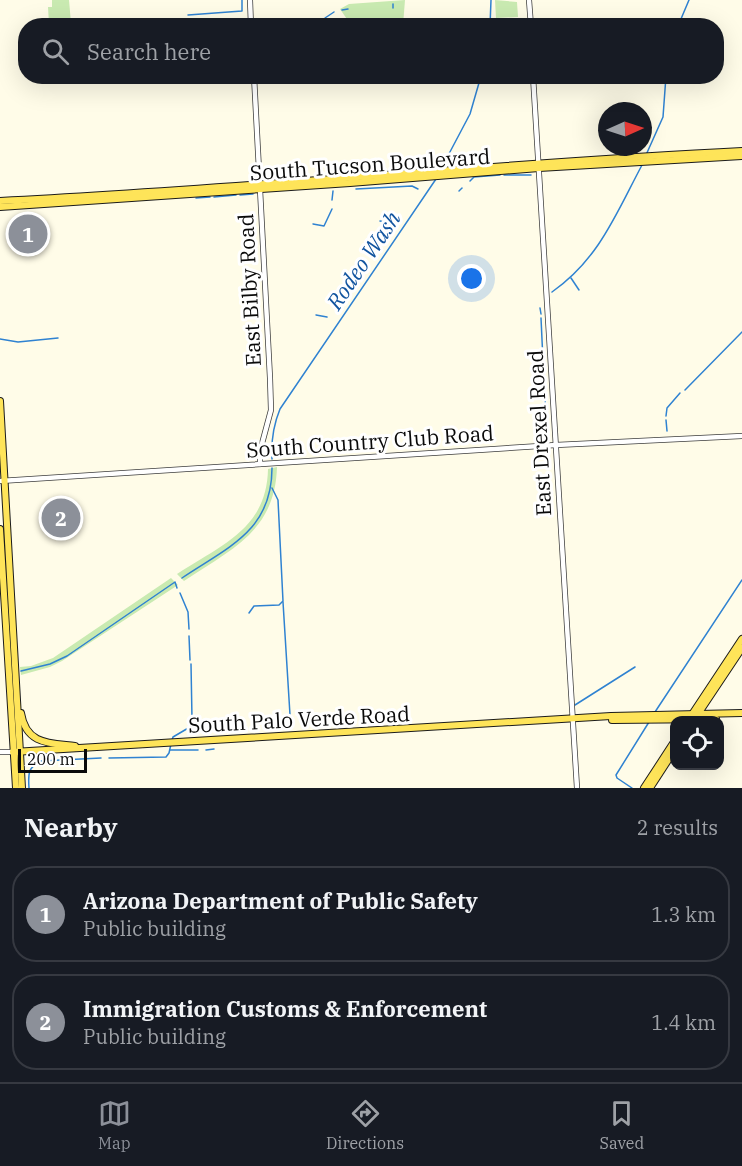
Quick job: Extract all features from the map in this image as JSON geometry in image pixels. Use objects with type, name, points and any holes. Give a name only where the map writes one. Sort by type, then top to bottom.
[{"type":"main road","name":"South Tucson Boulevard","points":[[0,207],[742,151]]},
{"type":"main road","name":"South Tucson Boulevard","points":[[645,158],[742,156]]},
{"type":"main road","name":"South Tucson Boulevard","points":[[0,201],[260,187]]},
{"type":"main road","points":[[0,401],[8,615],[16,752],[22,788]]},
{"type":"main road","points":[[0,529],[8,615],[23,723],[35,738],[48,744],[100,748]]},
{"type":"main road","points":[[695,716],[708,700],[741,643]]},
{"type":"main road","points":[[694,716],[741,643]]},
{"type":"main road","points":[[16,682],[16,788]]},
{"type":"main road","points":[[708,700],[706,710],[717,714]]},
{"type":"main road","name":"South Palo Verde Road","points":[[705,716],[742,715]]},
{"type":"main road","name":"South Palo Verde Road","points":[[724,716],[742,715]]},
{"type":"main road","name":"South Palo Verde Road","points":[[16,752],[610,716],[670,717]]},
{"type":"main road","name":"South Palo Verde Road","points":[[599,718],[670,720]]},
{"type":"main road","points":[[644,788],[670,749]]},
{"type":"main road","points":[[650,788],[670,758]]},
{"type":"street","points":[[250,0],[251,18]]},
{"type":"street","points":[[529,0],[530,18]]},
{"type":"street","name":"East Bilby Road","points":[[254,84],[271,410],[260,452],[260,464]]},
{"type":"street","name":"East Drexel Road","points":[[534,84],[577,788]]},
{"type":"street","name":"South Country Club Road","points":[[2,480],[556,445],[742,436]]},
{"type":"street","name":"South Palo Verde Road","points":[[0,752],[16,752]]},
{"type":"green space","points":[[52,0],[69,0],[71,18],[49,18],[48,7],[52,7]]},
{"type":"green space","points":[[405,0],[404,18],[346,18],[340,9],[349,4]]},
{"type":"green space","points":[[495,0],[517,2],[518,17],[496,18]]},
{"type":"green space","points":[[277,467],[268,508],[259,523],[234,548],[184,581],[177,574],[225,544],[250,521],[260,507],[266,490],[268,469]]},
{"type":"green space","points":[[171,578],[178,585],[62,661],[50,667],[21,675],[20,667],[31,666],[53,658]]},
{"type":"waterway","points":[[188,15],[242,11],[242,0]]},
{"type":"waterway","name":"Rodeo Wash","points":[[490,18],[491,0]]},
{"type":"waterway","points":[[681,18],[689,0]]},
{"type":"waterway","points":[[342,10],[348,9]]},
{"type":"waterway","points":[[325,18],[334,12]]},
{"type":"waterway","name":"Rodeo Wash","points":[[442,167],[470,114],[479,84]]},
{"type":"waterway","points":[[652,142],[663,117],[665,84]]},
{"type":"waterway","points":[[552,292],[568,279],[594,250],[642,165]]},
{"type":"waterway","points":[[470,181],[474,177],[500,175]]},
{"type":"waterway","points":[[504,175],[531,175]]},
{"type":"waterway","name":"Rodeo Wash","points":[[272,459],[273,434],[280,409],[436,179]]},
{"type":"waterway","points":[[356,189],[412,186],[418,189]]},
{"type":"waterway","points":[[459,191],[462,188]]},
{"type":"waterway","points":[[332,200],[333,191]]},
{"type":"waterway","points":[[240,195],[253,194]]},
{"type":"waterway","points":[[214,197],[236,195]]},
{"type":"waterway","points":[[196,198],[210,197]]},
{"type":"waterway","points":[[313,224],[324,226],[332,209]]},
{"type":"waterway","points":[[380,221],[392,223]]},
{"type":"waterway","points":[[571,278],[579,290]]},
{"type":"waterway","points":[[540,308],[541,314]]},
{"type":"waterway","points":[[316,315],[327,317]]},
{"type":"waterway","points":[[541,318],[543,361]]},
{"type":"waterway","points":[[685,390],[742,332]]},
{"type":"waterway","points":[[0,339],[18,342],[58,338]]},
{"type":"waterway","points":[[543,436],[546,424],[544,369]]},
{"type":"waterway","points":[[666,416],[667,408],[680,393]]},
{"type":"waterway","points":[[666,420],[667,431]]},
{"type":"waterway","name":"Rodeo Wash","points":[[182,578],[231,546],[256,522],[270,490],[272,468]]},
{"type":"waterway","points":[[249,613],[254,606],[279,605],[283,601],[278,500],[272,488]]},
{"type":"waterway","points":[[655,712],[742,580]]},
{"type":"waterway","points":[[21,671],[50,664],[67,656],[175,582],[177,588]]},
{"type":"waterway","name":"Rodeo Wash","points":[[180,593],[188,612],[189,629]]},
{"type":"waterway","points":[[283,602],[290,715]]},
{"type":"waterway","name":"Rodeo Wash","points":[[189,636],[190,660]]},
{"type":"waterway","name":"Rodeo Wash","points":[[172,740],[173,737],[190,727],[192,719],[191,664]]},
{"type":"waterway","points":[[575,705],[635,667]]},
{"type":"waterway","points":[[632,788],[616,775],[649,722]]},
{"type":"waterway","name":"Rodeo Wash","points":[[109,758],[166,757],[171,744]]},
{"type":"waterway","points":[[206,750],[214,749]]},
{"type":"waterway","points":[[170,750],[198,750]]},
{"type":"waterway","name":"Rodeo Wash","points":[[29,788],[30,772],[41,761],[101,758]]},
{"type":"place","name":"Arizona Department of Public Safety","points":[[28,234]]},
{"type":"place","name":"Immigration Customs & Enforcement","points":[[61,518]]}]
